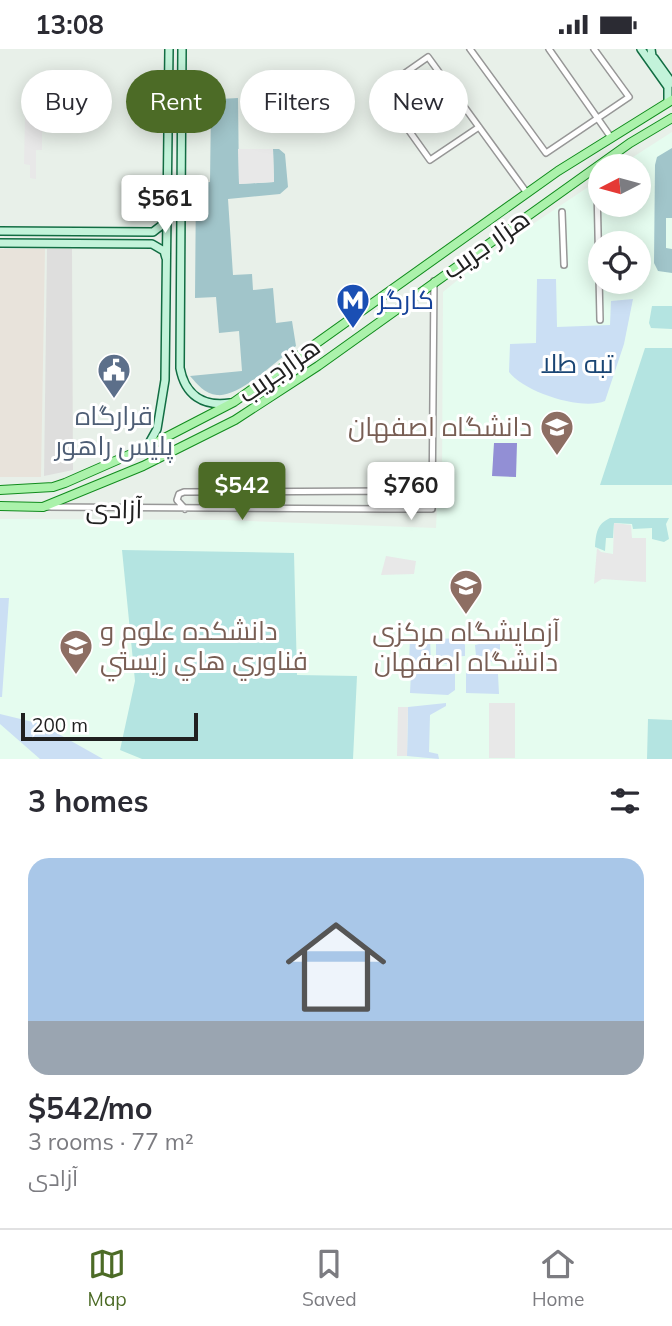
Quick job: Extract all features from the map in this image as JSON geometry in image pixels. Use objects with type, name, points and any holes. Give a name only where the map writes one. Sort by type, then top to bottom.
[{"type":"main road","points":[[169,49],[169,70]]},
{"type":"main road","points":[[182,49],[182,70]]},
{"type":"main road","points":[[641,49],[650,53],[672,83]]},
{"type":"main road","points":[[650,53],[668,87],[670,101]]},
{"type":"main road","name":"هزارجریب","points":[[0,490],[54,487],[147,447],[234,402],[570,163],[670,101]]},
{"type":"main road","name":"هزار جریب","points":[[0,506],[43,507],[143,466],[235,420],[318,366],[630,143],[672,118]]},
{"type":"main road","points":[[147,447],[157,429],[162,407],[167,308],[169,133]]},
{"type":"main road","points":[[182,133],[180,368],[186,389],[203,402],[217,405],[234,402]]},
{"type":"main road","points":[[169,149],[172,143],[177,145],[181,199]]},
{"type":"main road","points":[[570,163],[580,178]]},
{"type":"main road","points":[[0,231],[146,232],[159,229],[168,209]]},
{"type":"main road","points":[[146,232],[152,237],[148,244]]},
{"type":"main road","points":[[0,243],[148,244],[160,247],[168,262]]},
{"type":"main road","points":[[167,308],[180,309]]},
{"type":"street","points":[[470,49],[546,153],[629,97],[594,49]]},
{"type":"street","points":[[550,49],[610,136]]},
{"type":"street","points":[[409,70],[428,57],[437,70]]},
{"type":"street","points":[[468,112],[527,193]]},
{"type":"street","points":[[411,133],[430,160],[479,127]]},
{"type":"street","points":[[562,212],[564,265]]},
{"type":"street","points":[[598,217],[600,320]]},
{"type":"street","name":"آزادی","points":[[43,507],[432,509],[434,281]]},
{"type":"street","name":"آزادی","points":[[185,509],[177,500],[179,494],[184,492],[391,491],[395,501],[389,509]]},
{"type":"shaded area","points":[[238,98],[239,184],[274,182],[273,149],[279,149],[285,154],[288,187],[280,194],[228,199],[233,275],[252,274],[253,290],[273,288],[276,323],[292,321],[296,346],[247,384],[226,394],[217,395],[205,391],[190,376],[242,371],[239,331],[219,333],[216,297],[195,298],[196,183],[210,182],[211,133],[226,133],[226,99]]},
{"type":"shaded area","name":"دانشگاه اصفهان","points":[[672,132],[672,759],[0,759],[0,519],[224,520],[436,528],[438,486],[442,486],[443,292],[497,248],[588,187],[588,217],[651,217],[651,154],[638,154]]},
{"type":"shaded area","points":[[25,133],[42,133],[42,150],[36,150],[36,179],[30,178],[30,165],[24,164]]},
{"type":"shaded area","points":[[672,148],[672,218],[666,218],[666,248],[672,249],[672,273],[658,271],[654,263],[655,165],[657,157]]},
{"type":"shaded area","points":[[238,149],[273,149],[274,182],[239,184]]},
{"type":"shaded area","points":[[0,249],[45,249],[41,477],[0,477]]},
{"type":"shaded area","points":[[47,249],[72,249],[73,470],[44,476]]},
{"type":"shaded area","points":[[652,306],[672,306],[672,329],[651,328],[649,323]]},
{"type":"shaded area","points":[[645,348],[672,348],[672,485],[600,485]]},
{"type":"shaded area","points":[[494,443],[517,443],[516,477],[492,476]]},
{"type":"shaded area","points":[[610,518],[669,518],[666,524],[669,539],[664,542],[652,539],[652,528],[633,529],[632,524],[614,523],[613,538],[606,538],[605,551],[595,547],[596,537],[600,526]]},
{"type":"shaded area","points":[[614,523],[631,525],[632,538],[646,538],[646,582],[602,579],[594,584],[597,548],[601,552],[613,554]]},
{"type":"shaded area","points":[[122,550],[294,553],[297,675],[357,676],[353,759],[142,759],[120,750],[135,681]]},
{"type":"shaded area","points":[[386,556],[416,561],[414,574],[381,575]]},
{"type":"shaded area","points":[[489,703],[515,703],[515,758],[489,758]]},
{"type":"shaded area","points":[[398,707],[408,707],[407,756],[397,756]]},
{"type":"shaded area","points":[[648,719],[672,720],[672,759],[647,759]]},
{"type":"green space","name":"تبه طلا","points":[[537,279],[556,279],[557,327],[610,325],[611,301],[633,299],[624,344],[605,401],[582,403],[554,398],[527,386],[509,372],[510,344],[536,343]]},
{"type":"green space","points":[[0,598],[9,598],[2,697],[0,697]]},
{"type":"green space","points":[[480,637],[500,639],[500,662],[483,661],[483,656],[476,656],[475,645],[479,644]]},
{"type":"green space","points":[[410,638],[430,638],[431,664],[409,663]]},
{"type":"green space","points":[[461,638],[465,645],[465,656],[448,657],[448,664],[436,663],[436,639]]},
{"type":"green space","points":[[411,672],[455,672],[455,690],[448,695],[410,693]]},
{"type":"green space","points":[[466,673],[498,674],[499,694],[466,693]]},
{"type":"green space","points":[[446,703],[446,706],[430,715],[429,752],[438,754],[439,759],[407,756],[408,707]]},
{"type":"green space","points":[[0,714],[41,724],[103,759],[40,759],[0,724]]},
{"type":"place","name":"کارگر","points":[[353,330]]},
{"type":"place","name":"قرارگاه پلیس راهور","points":[[114,400]]},
{"type":"place","name":"دانشگاه اصفهان","points":[[557,457]]},
{"type":"place","name":"آزمایشگاه مرکزی دانشگاه اصفهان","points":[[466,616]]},
{"type":"place","name":"دانشکده علوم و فناوري هاي زيستي","points":[[76,676]]}]
